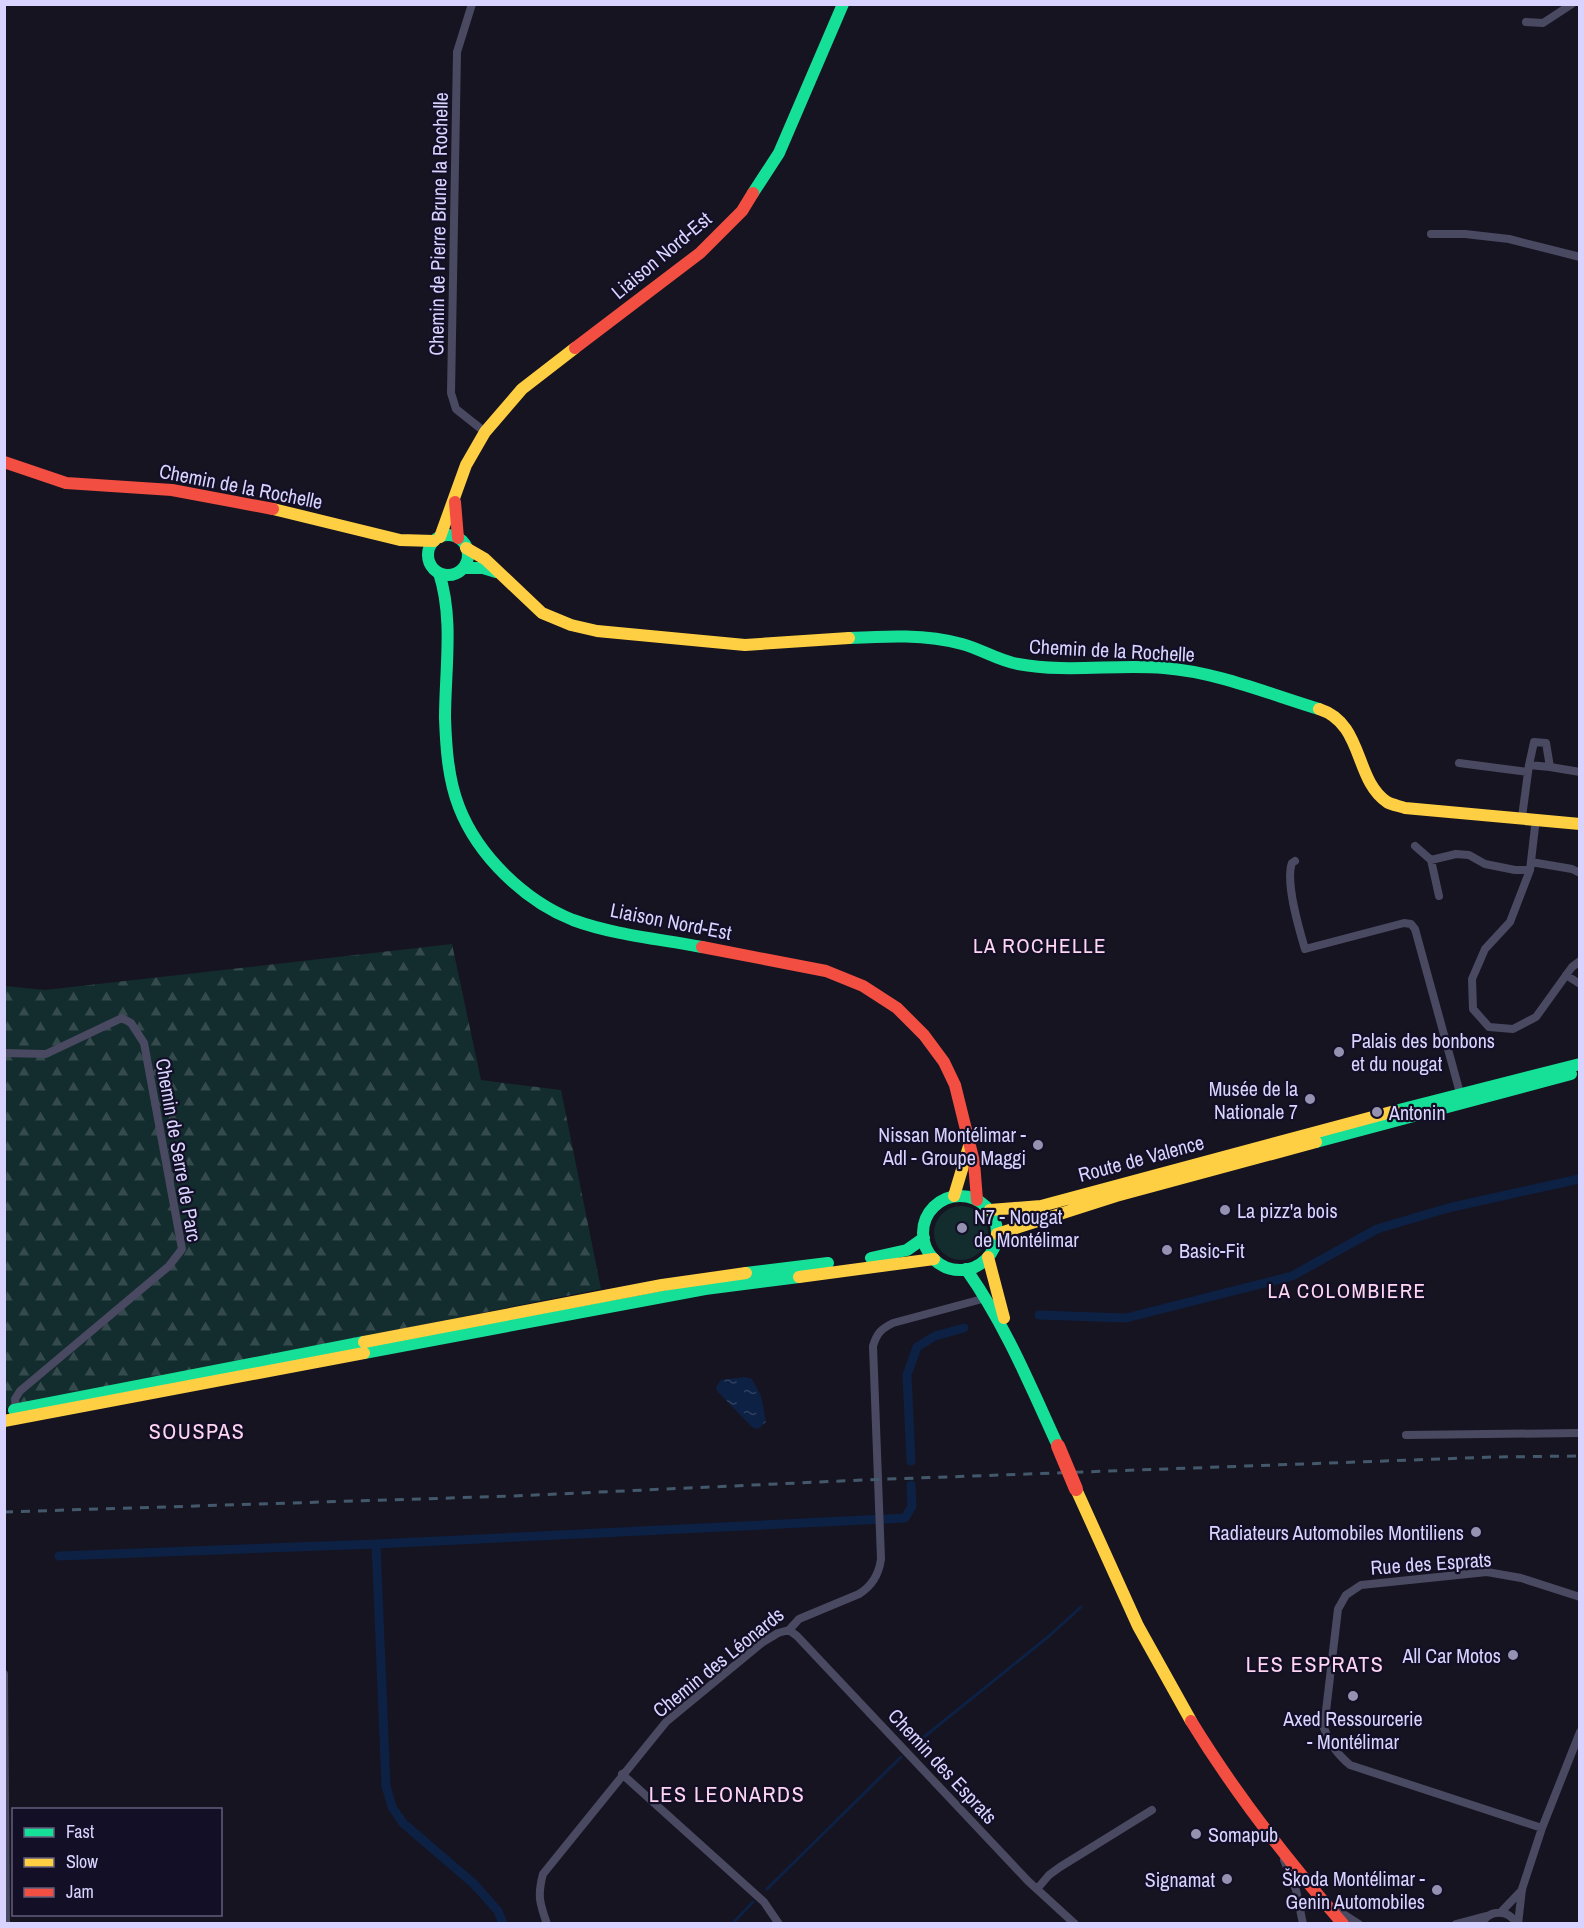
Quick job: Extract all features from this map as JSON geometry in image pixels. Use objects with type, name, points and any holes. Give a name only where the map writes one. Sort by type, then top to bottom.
[{"type":"main road","name":"Liaison Nord-Est","points":[[437,539],[466,465],[485,432],[522,389],[700,253],[742,211],[780,153],[843,4]]},
{"type":"main road","name":"Chemin de la Rochelle","points":[[4,462],[66,483],[172,490],[278,510],[400,540],[437,539]]},
{"type":"main road","name":"Liaison Nord-Est","points":[[455,498],[462,543]]},
{"type":"main road","points":[[460,570],[467,559],[462,543],[449,535],[437,539],[429,549],[429,558],[432,567],[439,573],[448,575],[460,570],[483,568],[500,574]]},
{"type":"main road","name":"Chemin de la Rochelle","points":[[400,540],[429,558]]},
{"type":"main road","name":"Chemin de la Rochelle","points":[[462,543],[485,559],[542,613],[572,625],[597,631],[745,645],[880,636],[938,639],[963,644],[1016,664],[1163,668],[1196,672],[1327,712],[1342,724],[1354,742],[1371,784],[1387,802],[1405,808],[1536,818],[1580,824]]},
{"type":"main road","name":"Liaison Nord-Est","points":[[447,613],[451,591],[460,570]]},
{"type":"main road","name":"Liaison Nord-Est","points":[[439,573],[445,591],[447,613],[446,710],[451,779],[468,824],[491,860],[524,891],[567,917],[602,928],[826,971],[863,986],[897,1008],[924,1035],[944,1062],[955,1085],[974,1162],[977,1200]]},
{"type":"main road","name":"Route de Valence","points":[[990,1210],[1041,1206],[1461,1093],[1580,1064]]},
{"type":"main road","name":"Route de Valence","points":[[997,1234],[1116,1196],[1580,1072]]},
{"type":"main road","points":[[954,1196],[970,1142]]},
{"type":"main road","points":[[966,1196],[977,1200],[990,1210],[996,1221],[997,1234],[993,1250],[988,1257],[974,1267],[966,1269],[948,1267],[934,1259],[927,1248],[924,1228],[931,1211],[945,1199],[966,1196]]},
{"type":"main road","points":[[10,1415],[662,1285],[899,1252],[907,1250],[924,1238]]},
{"type":"main road","points":[[988,1257],[996,1292],[1017,1357]]},
{"type":"main road","points":[[10,1415],[705,1288],[934,1259]]},
{"type":"main road","points":[[966,1269],[986,1298],[1017,1357],[1124,1596],[1180,1704],[1245,1805],[1342,1923]]},
{"type":"street","name":"Chemin de Pierre Brune la Rochelle","points":[[472,4],[457,52],[451,393],[456,409],[485,432]]},
{"type":"street","points":[[1526,22],[1543,23],[1572,4]]},
{"type":"street","points":[[1431,234],[1465,234],[1509,239],[1580,257]]},
{"type":"street","points":[[1522,817],[1534,742],[1546,743],[1550,767]]},
{"type":"street","points":[[1459,763],[1528,769],[1550,767],[1580,772]]},
{"type":"street","points":[[1536,818],[1531,866],[1510,922],[1485,950],[1472,979],[1473,1009],[1489,1027],[1513,1029],[1536,1017],[1566,975],[1580,961]]},
{"type":"street","points":[[1415,846],[1431,860],[1439,896]]},
{"type":"street","points":[[1431,860],[1456,854],[1469,855],[1485,864],[1515,870],[1531,866],[1572,869],[1580,873]]},
{"type":"street","points":[[1295,861],[1289,870],[1294,905],[1305,949],[1404,923],[1411,924],[1415,929],[1461,1093]]},
{"type":"street","points":[[1566,975],[1580,984]]},
{"type":"street","name":"Chemin de Serre de Parc","points":[[4,1053],[46,1054],[122,1018],[131,1023],[144,1043],[182,1249],[169,1266],[20,1391],[10,1415]]},
{"type":"street","name":"Chemin des Léonards","points":[[547,1923],[539,1902],[538,1889],[543,1875],[666,1722],[763,1642],[778,1633],[789,1630],[799,1619],[867,1589],[879,1570],[873,1346],[876,1335],[881,1329],[893,1323],[986,1298]]},
{"type":"street","points":[[1406,1435],[1580,1433]]},
{"type":"street","name":"Rue des Esprats","points":[[1542,1828],[1350,1765],[1337,1755],[1324,1728],[1338,1609],[1346,1595],[1361,1585],[1473,1572],[1498,1573],[1521,1578],[1580,1598]]},
{"type":"street","name":"Chemin des Esprats","points":[[789,1630],[1037,1889],[1075,1923]]},
{"type":"street","points":[[4,1674],[6,1923]]},
{"type":"street","points":[[1517,1923],[1522,1889],[1542,1828],[1580,1732]]},
{"type":"street","points":[[622,1774],[764,1902],[779,1923]]},
{"type":"street","points":[[1037,1889],[1049,1875],[1152,1810]]},
{"type":"street","points":[[1281,1851],[1296,1890],[1303,1923]]},
{"type":"street","points":[[1456,1923],[1484,1920],[1501,1912],[1522,1889]]},
{"type":"street","points":[[1321,1899],[1359,1923]]},
{"type":"street","points":[[1501,1912],[1511,1916],[1517,1923]]},
{"type":"green space","points":[[452,944],[481,1080],[561,1090],[601,1289],[5,1408],[5,986],[45,990]]},
{"type":"green space","points":[[956,1206],[966,1206],[976,1210],[984,1218],[988,1233],[984,1248],[976,1256],[966,1260],[956,1260],[946,1256],[938,1248],[934,1238],[934,1228],[938,1218],[946,1210]]},
{"type":"water","points":[[745,1377],[752,1379],[761,1396],[766,1422],[758,1429],[752,1427],[718,1392],[716,1387],[721,1380]]},
{"type":"waterway","points":[[1039,1315],[1126,1318],[1292,1276],[1377,1229],[1448,1208],[1579,1179]]},
{"type":"waterway","points":[[911,1461],[907,1375],[917,1347],[935,1336],[964,1328]]},
{"type":"waterway","points":[[59,1556],[376,1544],[905,1518],[912,1506],[911,1485]]},
{"type":"waterway","points":[[376,1544],[386,1786],[392,1807],[403,1823],[474,1884],[498,1911],[503,1924]]},
{"type":"waterway","points":[[914,1745],[1048,1637],[1081,1607]]},
{"type":"waterway","points":[[767,1889],[901,1757]]},
{"type":"waterway","points":[[732,1924],[753,1902]]},
{"type":"railway","points":[[4,1512],[514,1496],[863,1480],[1494,1457],[1580,1456]]},
{"type":"traffic: fast","points":[[753,193],[779,153],[843,4]]},
{"type":"traffic: fast","points":[[448,535],[462,541],[468,555],[462,569],[448,575],[434,569],[428,555],[434,541],[448,535]]},
{"type":"traffic: fast","points":[[463,568],[483,568],[496,572]]},
{"type":"traffic: fast","points":[[439,573],[444,590],[448,645],[445,718],[448,763],[459,807],[478,843],[505,875],[555,912],[605,929],[702,947]]},
{"type":"traffic: fast","points":[[849,638],[892,636],[948,641],[969,646],[997,658],[1036,667],[1146,667],[1184,670],[1243,684],[1319,709]]},
{"type":"traffic: fast","points":[[1395,1111],[1580,1064]]},
{"type":"traffic: fast","points":[[1316,1142],[1571,1074]]},
{"type":"traffic: fast","points":[[960,1196],[974,1199],[986,1207],[994,1219],[997,1233],[994,1247],[986,1259],[974,1267],[960,1270],[946,1267],[934,1259],[926,1247],[923,1233],[926,1219],[934,1207],[946,1199],[960,1196]]},
{"type":"traffic: fast","points":[[871,1258],[907,1250],[924,1238]]},
{"type":"traffic: fast","points":[[746,1273],[828,1263]]},
{"type":"traffic: fast","points":[[966,1269],[1005,1333],[1058,1446]]},
{"type":"traffic: fast","points":[[364,1353],[705,1289],[799,1277]]},
{"type":"traffic: fast","points":[[14,1410],[364,1342]]},
{"type":"traffic: slow","points":[[440,537],[466,465],[485,432],[522,389],[575,348]]},
{"type":"traffic: slow","points":[[273,509],[400,540],[434,541]]},
{"type":"traffic: slow","points":[[466,548],[485,559],[542,613],[571,625],[597,631],[745,645],[849,638]]},
{"type":"traffic: slow","points":[[1319,709],[1333,716],[1344,726],[1376,792],[1389,803],[1405,808],[1580,824]]},
{"type":"traffic: slow","points":[[990,1210],[1041,1206],[1395,1111]]},
{"type":"traffic: slow","points":[[997,1234],[1116,1196],[1316,1142]]},
{"type":"traffic: slow","points":[[954,1196],[969,1146]]},
{"type":"traffic: slow","points":[[988,1257],[1004,1318]]},
{"type":"traffic: slow","points":[[799,1277],[934,1259]]},
{"type":"traffic: slow","points":[[364,1342],[662,1285],[746,1273]]},
{"type":"traffic: slow","points":[[4,1421],[364,1353]]},
{"type":"traffic: slow","points":[[1076,1489],[1138,1626],[1191,1721]]},
{"type":"traffic: jam","points":[[575,348],[700,253],[742,211],[753,193]]},
{"type":"traffic: jam","points":[[4,462],[66,483],[172,490],[273,509]]},
{"type":"traffic: jam","points":[[455,502],[458,538]]},
{"type":"traffic: jam","points":[[702,947],[826,971],[863,986],[897,1008],[924,1035],[944,1062],[955,1085],[974,1162],[977,1200]]},
{"type":"traffic: jam","points":[[1058,1446],[1076,1489]]},
{"type":"traffic: jam","points":[[1191,1721],[1225,1774],[1262,1825],[1343,1924]]},
{"type":"place","name":"Palais des bonbons et du nougat","points":[[1339,1052]]},
{"type":"place","name":"Musée de la Nationale 7","points":[[1310,1099]]},
{"type":"place","name":"Antonin","points":[[1377,1112]]},
{"type":"place","name":"Nissan Montélimar - Adl - Groupe Maggi","points":[[1038,1145]]},
{"type":"place","name":"La pizz'a bois","points":[[1225,1210]]},
{"type":"place","name":"N7 - Nougat de Montélimar","points":[[962,1228]]},
{"type":"place","name":"Basic-Fit","points":[[1167,1250]]},
{"type":"place","name":"Radiateurs Automobiles Montiliens","points":[[1476,1532]]},
{"type":"place","name":"All Car Motos","points":[[1513,1655]]},
{"type":"place","name":"Axed Ressourcerie - Montélimar","points":[[1353,1696]]},
{"type":"place","name":"Somapub","points":[[1196,1834]]},
{"type":"place","name":"Signamat","points":[[1227,1879]]},
{"type":"place","name":"Škoda Montélimar - Genin Automobiles","points":[[1437,1890]]},
{"type":"district","name":"LA ROCHELLE","points":[[1040,945]]},
{"type":"district","name":"LA COLOMBIERE","points":[[1347,1290]]},
{"type":"district","name":"SOUSPAS","points":[[197,1431]]},
{"type":"district","name":"LES ESPRATS","points":[[1315,1664]]},
{"type":"district","name":"LES LEONARDS","points":[[727,1794]]}]
